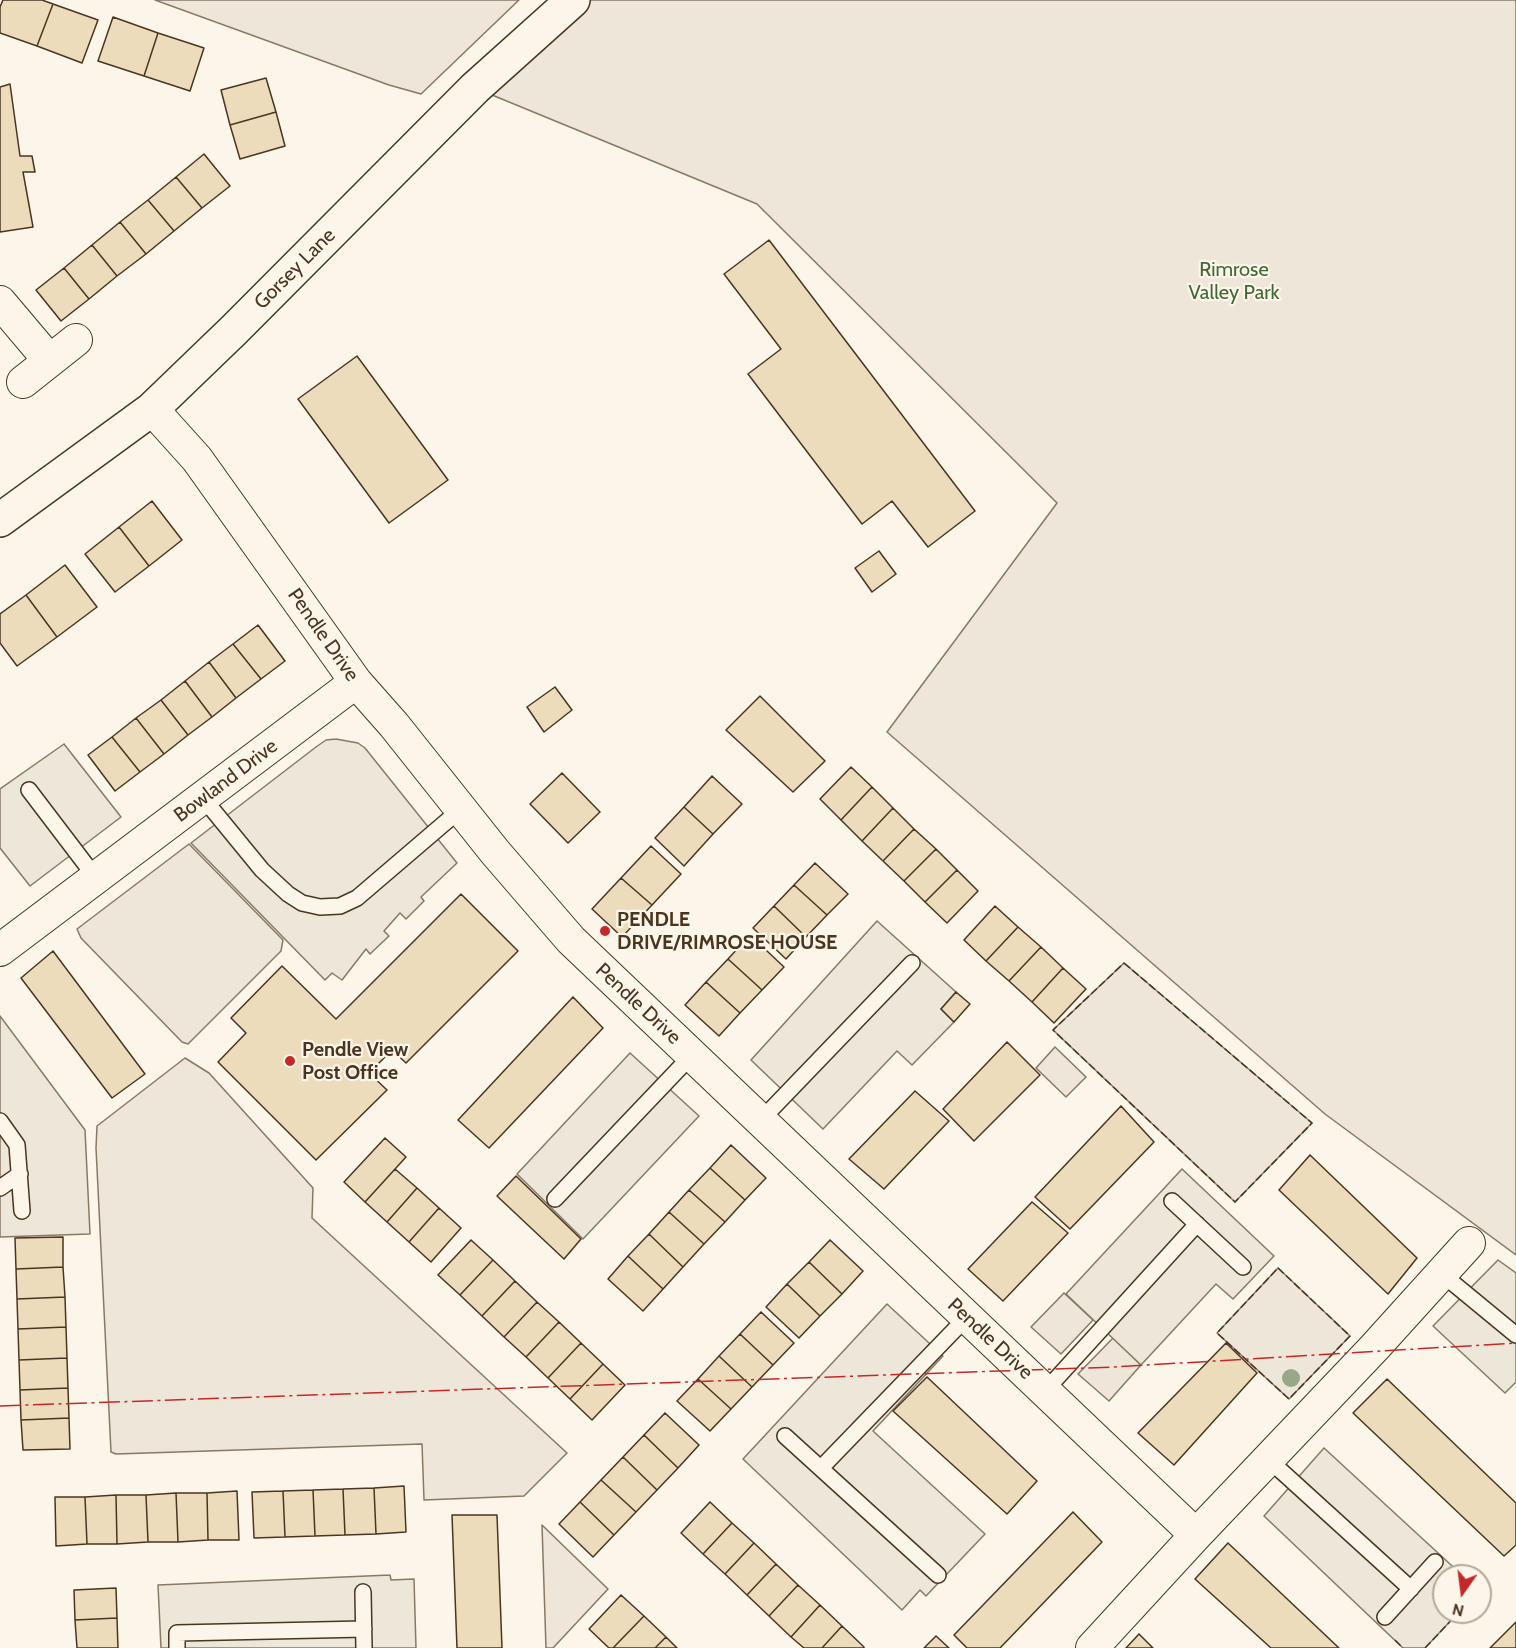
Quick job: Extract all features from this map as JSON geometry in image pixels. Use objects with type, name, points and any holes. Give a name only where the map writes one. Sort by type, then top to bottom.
[{"type":"main road","name":"Gorsey Lane","points":[[0,520],[152,409],[234,330],[474,88],[573,0]]},
{"type":"street","points":[[0,303],[50,360]]},
{"type":"street","points":[[23,382],[76,340]]},
{"type":"street","name":"Pendle Drive","points":[[152,409],[197,459],[356,682],[571,940],[1196,1535]]},
{"type":"street","name":"Bowland Drive","points":[[0,950],[356,682]]},
{"type":"street","points":[[1092,1648],[1268,1458],[1374,1348],[1468,1243]]},
{"type":"lane","points":[[29,790],[96,878]]},
{"type":"lane","points":[[203,798],[262,870],[288,894],[302,903],[320,907],[340,906],[357,898],[461,809]]},
{"type":"lane","points":[[761,1120],[912,963]]},
{"type":"lane","points":[[555,1199],[692,1054]]},
{"type":"lane","points":[[0,1121],[17,1145],[22,1211]]},
{"type":"lane","points":[[0,1188],[20,1174]]},
{"type":"lane","points":[[1172,1201],[1243,1267]]},
{"type":"lane","points":[[1045,1391],[1197,1224]]},
{"type":"lane","points":[[1442,1274],[1516,1335]]},
{"type":"lane","points":[[821,1468],[967,1317]]},
{"type":"lane","points":[[785,1436],[938,1575]]},
{"type":"lane","points":[[1268,1458],[1411,1589]]},
{"type":"lane","points":[[1385,1617],[1436,1562]]},
{"type":"lane","points":[[363,1592],[364,1648]]},
{"type":"lane","points":[[177,1648],[177,1633],[364,1629]]},
{"type":"green space","points":[[155,0],[519,0],[421,94],[389,85]]},
{"type":"green space","name":"Rimrose Valley Park","points":[[573,0],[1516,0],[1516,1255],[1325,1114],[887,732],[1057,503],[757,204],[475,88]]},
{"type":"green space","points":[[189,844],[283,940],[281,951],[188,1044],[182,1042],[81,938],[77,929]]},
{"type":"green space","points":[[1124,963],[1312,1123],[1235,1202],[1053,1030]]},
{"type":"green space","points":[[1055,1047],[1086,1077],[1066,1097],[1036,1068]]},
{"type":"green space","points":[[185,1058],[209,1073],[313,1188],[312,1218],[567,1453],[524,1496],[424,1500],[422,1444],[116,1454],[111,1452],[96,1148],[97,1126]]},
{"type":"green space","points":[[1278,1268],[1350,1336],[1289,1399],[1217,1333]]},
{"type":"green space","points":[[1064,1293],[1093,1320],[1061,1354],[1031,1327]]},
{"type":"green space","points":[[1113,1338],[1141,1365],[1109,1401],[1078,1374]]},
{"type":"green space","points":[[542,1525],[608,1589],[553,1648],[546,1648]]},
{"type":"shaded area","points":[[336,739],[358,743],[365,748],[457,863],[421,897],[424,901],[406,919],[400,913],[384,931],[389,936],[370,954],[366,949],[342,980],[332,973],[325,980],[191,843],[316,747],[326,740]]},
{"type":"shaded area","points":[[64,744],[121,817],[30,886],[0,848],[0,789]]},
{"type":"shaded area","points":[[877,921],[956,992],[941,1009],[954,1022],[912,1065],[897,1051],[823,1129],[751,1060]]},
{"type":"shaded area","points":[[0,1016],[85,1130],[90,1234],[0,1237]]},
{"type":"shaded area","points":[[630,1053],[699,1116],[583,1239],[517,1174]]},
{"type":"shaded area","points":[[1182,1169],[1274,1256],[1233,1299],[1216,1284],[1141,1365],[1066,1294]]},
{"type":"shaded area","points":[[1498,1260],[1516,1273],[1516,1382],[1505,1393],[1433,1326]]},
{"type":"shaded area","points":[[887,1304],[943,1356],[873,1431],[985,1534],[926,1596],[920,1590],[902,1610],[743,1459]]},
{"type":"shaded area","points":[[1324,1448],[1450,1564],[1432,1564],[1432,1624],[1448,1624],[1425,1648],[1403,1648],[1264,1516]]},
{"type":"shaded area","points":[[390,1575],[391,1580],[414,1579],[416,1648],[161,1648],[158,1585]]},
{"type":"building","points":[[3,0],[42,0],[53,4],[37,46],[0,33],[0,7]]},
{"type":"building","points":[[53,4],[98,20],[82,63],[37,46]]},
{"type":"building","points":[[113,17],[158,33],[144,76],[98,61]]},
{"type":"building","points":[[158,33],[204,48],[190,91],[144,76]]},
{"type":"building","points":[[266,78],[276,112],[230,125],[221,90]]},
{"type":"building","points":[[10,84],[20,156],[32,156],[35,172],[23,172],[33,227],[0,232],[0,87]]},
{"type":"building","points":[[276,112],[285,146],[240,159],[230,125]]},
{"type":"building","points":[[204,154],[230,186],[202,208],[176,177]]},
{"type":"building","points":[[176,177],[202,208],[174,231],[148,200]]},
{"type":"building","points":[[148,200],[174,231],[146,254],[120,222]]},
{"type":"building","points":[[120,222],[146,254],[117,276],[92,245]]},
{"type":"building","points":[[769,240],[975,511],[928,547],[892,501],[862,524],[748,374],[781,349],[724,274]]},
{"type":"building","points":[[92,245],[117,276],[89,299],[64,268]]},
{"type":"building","points":[[64,268],[89,299],[61,321],[36,290]]},
{"type":"building","points":[[357,356],[448,480],[389,523],[298,399]]},
{"type":"building","points":[[152,501],[182,540],[149,566],[119,527]]},
{"type":"building","points":[[119,527],[149,566],[115,592],[85,554]]},
{"type":"building","points":[[879,551],[896,574],[872,592],[855,568]]},
{"type":"building","points":[[65,565],[97,607],[57,637],[26,595]]},
{"type":"building","points":[[26,595],[57,637],[17,666],[0,643],[0,614]]},
{"type":"building","points":[[258,625],[285,661],[261,679],[233,644]]},
{"type":"building","points":[[233,644],[261,679],[236,698],[209,662]]},
{"type":"building","points":[[209,662],[236,698],[212,717],[185,681]]},
{"type":"building","points":[[185,681],[212,717],[188,735],[161,700]]},
{"type":"building","points":[[555,687],[572,710],[544,732],[527,707]]},
{"type":"building","points":[[760,696],[825,761],[793,792],[726,730]]},
{"type":"building","points":[[161,700],[188,735],[164,754],[136,718]]},
{"type":"building","points":[[136,718],[164,754],[140,772],[112,737]]},
{"type":"building","points":[[112,737],[140,772],[115,791],[88,755]]},
{"type":"building","points":[[851,767],[872,787],[841,820],[820,799]]},
{"type":"building","points":[[562,773],[600,812],[568,843],[530,804]]},
{"type":"building","points":[[712,776],[742,804],[713,834],[684,807]]},
{"type":"building","points":[[872,787],[893,808],[862,841],[841,820]]},
{"type":"building","points":[[684,807],[713,834],[684,866],[655,838]]},
{"type":"building","points":[[893,808],[914,829],[883,861],[862,841]]},
{"type":"building","points":[[914,829],[936,849],[904,881],[883,861]]},
{"type":"building","points":[[651,846],[681,874],[652,905],[621,878]]},
{"type":"building","points":[[936,849],[957,870],[925,902],[904,881]]},
{"type":"building","points":[[815,863],[848,894],[827,915],[794,885]]},
{"type":"building","points":[[957,870],[978,891],[947,923],[925,902]]},
{"type":"building","points":[[621,878],[652,905],[622,937],[592,909]]},
{"type":"building","points":[[794,885],[827,915],[806,937],[774,906]]},
{"type":"building","points":[[461,894],[518,951],[406,1063],[392,1050],[369,1073],[387,1090],[316,1160],[218,1062],[246,1033],[231,1018],[282,966],[336,1019]]},
{"type":"building","points":[[774,906],[806,937],[786,959],[753,928]]},
{"type":"building","points":[[995,906],[1018,927],[986,961],[964,940]]},
{"type":"building","points":[[1018,927],[1041,947],[1009,981],[986,961]]},
{"type":"building","points":[[750,935],[784,967],[762,990],[728,959]]},
{"type":"building","points":[[1041,947],[1063,968],[1032,1002],[1009,981]]},
{"type":"building","points":[[53,951],[145,1074],[112,1098],[21,978]]},
{"type":"building","points":[[728,959],[762,990],[740,1013],[706,982]]},
{"type":"building","points":[[1063,968],[1086,989],[1054,1023],[1032,1002]]},
{"type":"building","points":[[706,982],[740,1013],[719,1036],[685,1005]]},
{"type":"building","points":[[956,992],[970,1004],[954,1022],[941,1009]]},
{"type":"building","points":[[573,997],[603,1028],[489,1148],[458,1120]]},
{"type":"building","points":[[1007,1042],[1040,1075],[974,1141],[943,1109]]},
{"type":"building","points":[[915,1091],[949,1121],[884,1189],[849,1159]]},
{"type":"building","points":[[1121,1106],[1154,1142],[1070,1229],[1035,1197]]},
{"type":"building","points":[[385,1138],[406,1157],[365,1202],[344,1182]]},
{"type":"building","points":[[731,1145],[766,1178],[745,1200],[710,1168]]},
{"type":"building","points":[[1310,1155],[1417,1258],[1388,1294],[1279,1190]]},
{"type":"building","points":[[710,1168],[745,1200],[725,1222],[689,1190]]},
{"type":"building","points":[[395,1169],[417,1188],[387,1222],[365,1202]]},
{"type":"building","points":[[516,1176],[581,1239],[564,1259],[497,1196]]},
{"type":"building","points":[[417,1188],[439,1208],[409,1242],[387,1222]]},
{"type":"building","points":[[689,1190],[725,1222],[704,1244],[669,1212]]},
{"type":"building","points":[[1032,1202],[1068,1233],[1003,1301],[968,1269]]},
{"type":"building","points":[[439,1208],[461,1228],[431,1262],[409,1242]]},
{"type":"building","points":[[669,1212],[704,1244],[683,1267],[649,1234]]},
{"type":"building","points":[[649,1234],[683,1267],[663,1289],[628,1256]]},
{"type":"building","points":[[63,1237],[63,1267],[16,1269],[15,1238]]},
{"type":"building","points":[[471,1240],[493,1260],[460,1295],[438,1275]]},
{"type":"building","points":[[830,1240],[863,1271],[842,1294],[809,1262]]},
{"type":"building","points":[[628,1256],[663,1289],[643,1311],[608,1279]]},
{"type":"building","points":[[493,1260],[515,1281],[482,1316],[460,1295]]},
{"type":"building","points":[[809,1262],[842,1294],[820,1316],[787,1284]]},
{"type":"building","points":[[63,1267],[65,1297],[17,1299],[16,1269]]},
{"type":"building","points":[[515,1281],[537,1302],[504,1337],[482,1316]]},
{"type":"building","points":[[787,1284],[820,1316],[799,1338],[766,1307]]},
{"type":"building","points":[[65,1297],[66,1327],[18,1329],[17,1299]]},
{"type":"building","points":[[537,1302],[559,1322],[526,1357],[504,1337]]},
{"type":"building","points":[[761,1312],[794,1343],[773,1365],[740,1334]]},
{"type":"building","points":[[559,1322],[581,1343],[548,1378],[526,1357]]},
{"type":"building","points":[[66,1327],[67,1358],[19,1360],[18,1329]]},
{"type":"building","points":[[740,1334],[773,1365],[752,1387],[719,1356]]},
{"type":"building","points":[[581,1343],[603,1364],[570,1399],[548,1378]]},
{"type":"building","points":[[1226,1343],[1257,1373],[1174,1465],[1138,1433]]},
{"type":"building","points":[[719,1356],[752,1387],[731,1409],[698,1379]]},
{"type":"building","points":[[67,1358],[68,1388],[20,1390],[19,1360]]},
{"type":"building","points":[[603,1364],[625,1385],[592,1420],[570,1399]]},
{"type":"building","points":[[927,1377],[1037,1481],[1007,1514],[893,1411]]},
{"type":"building","points":[[698,1379],[731,1409],[710,1431],[677,1401]]},
{"type":"building","points":[[1387,1379],[1516,1503],[1516,1545],[1504,1556],[1353,1413]]},
{"type":"building","points":[[68,1388],[69,1418],[21,1420],[20,1390]]},
{"type":"building","points":[[665,1413],[699,1445],[678,1468],[644,1435]]},
{"type":"building","points":[[69,1418],[70,1449],[23,1450],[21,1420]]},
{"type":"building","points":[[644,1435],[678,1468],[657,1490],[623,1457]]},
{"type":"building","points":[[623,1457],[657,1490],[636,1512],[601,1480]]},
{"type":"building","points":[[601,1480],[636,1512],[614,1535],[580,1502]]},
{"type":"building","points":[[404,1486],[406,1532],[376,1534],[374,1488]]},
{"type":"building","points":[[374,1488],[376,1534],[345,1535],[343,1489]]},
{"type":"building","points":[[343,1489],[345,1535],[315,1536],[313,1490]]},
{"type":"building","points":[[313,1490],[315,1536],[285,1537],[283,1491]]},
{"type":"building","points":[[237,1491],[239,1540],[208,1540],[207,1493]]},
{"type":"building","points":[[283,1491],[285,1537],[254,1538],[252,1492]]},
{"type":"building","points":[[176,1493],[178,1542],[148,1542],[146,1495]]},
{"type":"building","points":[[176,1493],[207,1493],[208,1540],[178,1542]]},
{"type":"building","points":[[116,1495],[117,1544],[87,1544],[85,1497]]},
{"type":"building","points":[[116,1495],[146,1495],[148,1542],[117,1544]]},
{"type":"building","points":[[55,1497],[85,1497],[87,1544],[56,1546]]},
{"type":"building","points":[[580,1502],[614,1535],[593,1557],[559,1524]]},
{"type":"building","points":[[710,1502],[732,1523],[703,1554],[681,1533]]},
{"type":"building","points":[[1073,1512],[1102,1542],[1000,1648],[967,1648],[954,1635]]},
{"type":"building","points":[[452,1515],[497,1515],[502,1648],[457,1648]]},
{"type":"building","points":[[732,1523],[754,1543],[725,1574],[703,1554]]},
{"type":"building","points":[[754,1543],[776,1564],[747,1595],[725,1574]]},
{"type":"building","points":[[1228,1543],[1339,1648],[1271,1648],[1195,1579]]},
{"type":"building","points":[[776,1564],[798,1585],[769,1616],[747,1595]]},
{"type":"building","points":[[798,1585],[820,1605],[791,1637],[769,1616]]},
{"type":"building","points":[[116,1588],[117,1618],[75,1620],[74,1590]]},
{"type":"building","points":[[621,1595],[644,1616],[613,1648],[609,1648],[589,1629]]},
{"type":"building","points":[[820,1605],[842,1626],[822,1648],[804,1648],[791,1637]]},
{"type":"building","points":[[644,1616],[666,1637],[655,1648],[613,1648]]},
{"type":"building","points":[[117,1618],[118,1648],[77,1648],[75,1620]]},
{"type":"building","points":[[1516,1622],[1516,1648],[1490,1648]]},
{"type":"building","points":[[842,1626],[864,1647],[864,1648],[822,1648]]},
{"type":"building","points":[[1139,1634],[1153,1648],[1126,1648]]},
{"type":"building","points":[[936,1636],[949,1648],[924,1648]]},
{"type":"building","points":[[666,1637],[677,1648],[655,1648]]},
{"type":"fence","points":[[1124,963],[1312,1123],[1235,1202],[1053,1030],[1124,963]]},
{"type":"fence","points":[[1278,1268],[1350,1336],[1289,1399],[1217,1333],[1278,1268]]},
{"type":"fence","points":[[1425,1648],[1448,1624]]},
{"type":"fence","points":[[1395,1640],[1403,1648]]},
{"type":"power","points":[[0,1406],[1114,1367],[1516,1343]]},
{"type":"place","name":"PENDLE DRIVE/RIMROSE HOUSE","points":[[605,931]]},
{"type":"place","name":"Pendle View Post Office","points":[[290,1061]]}]
